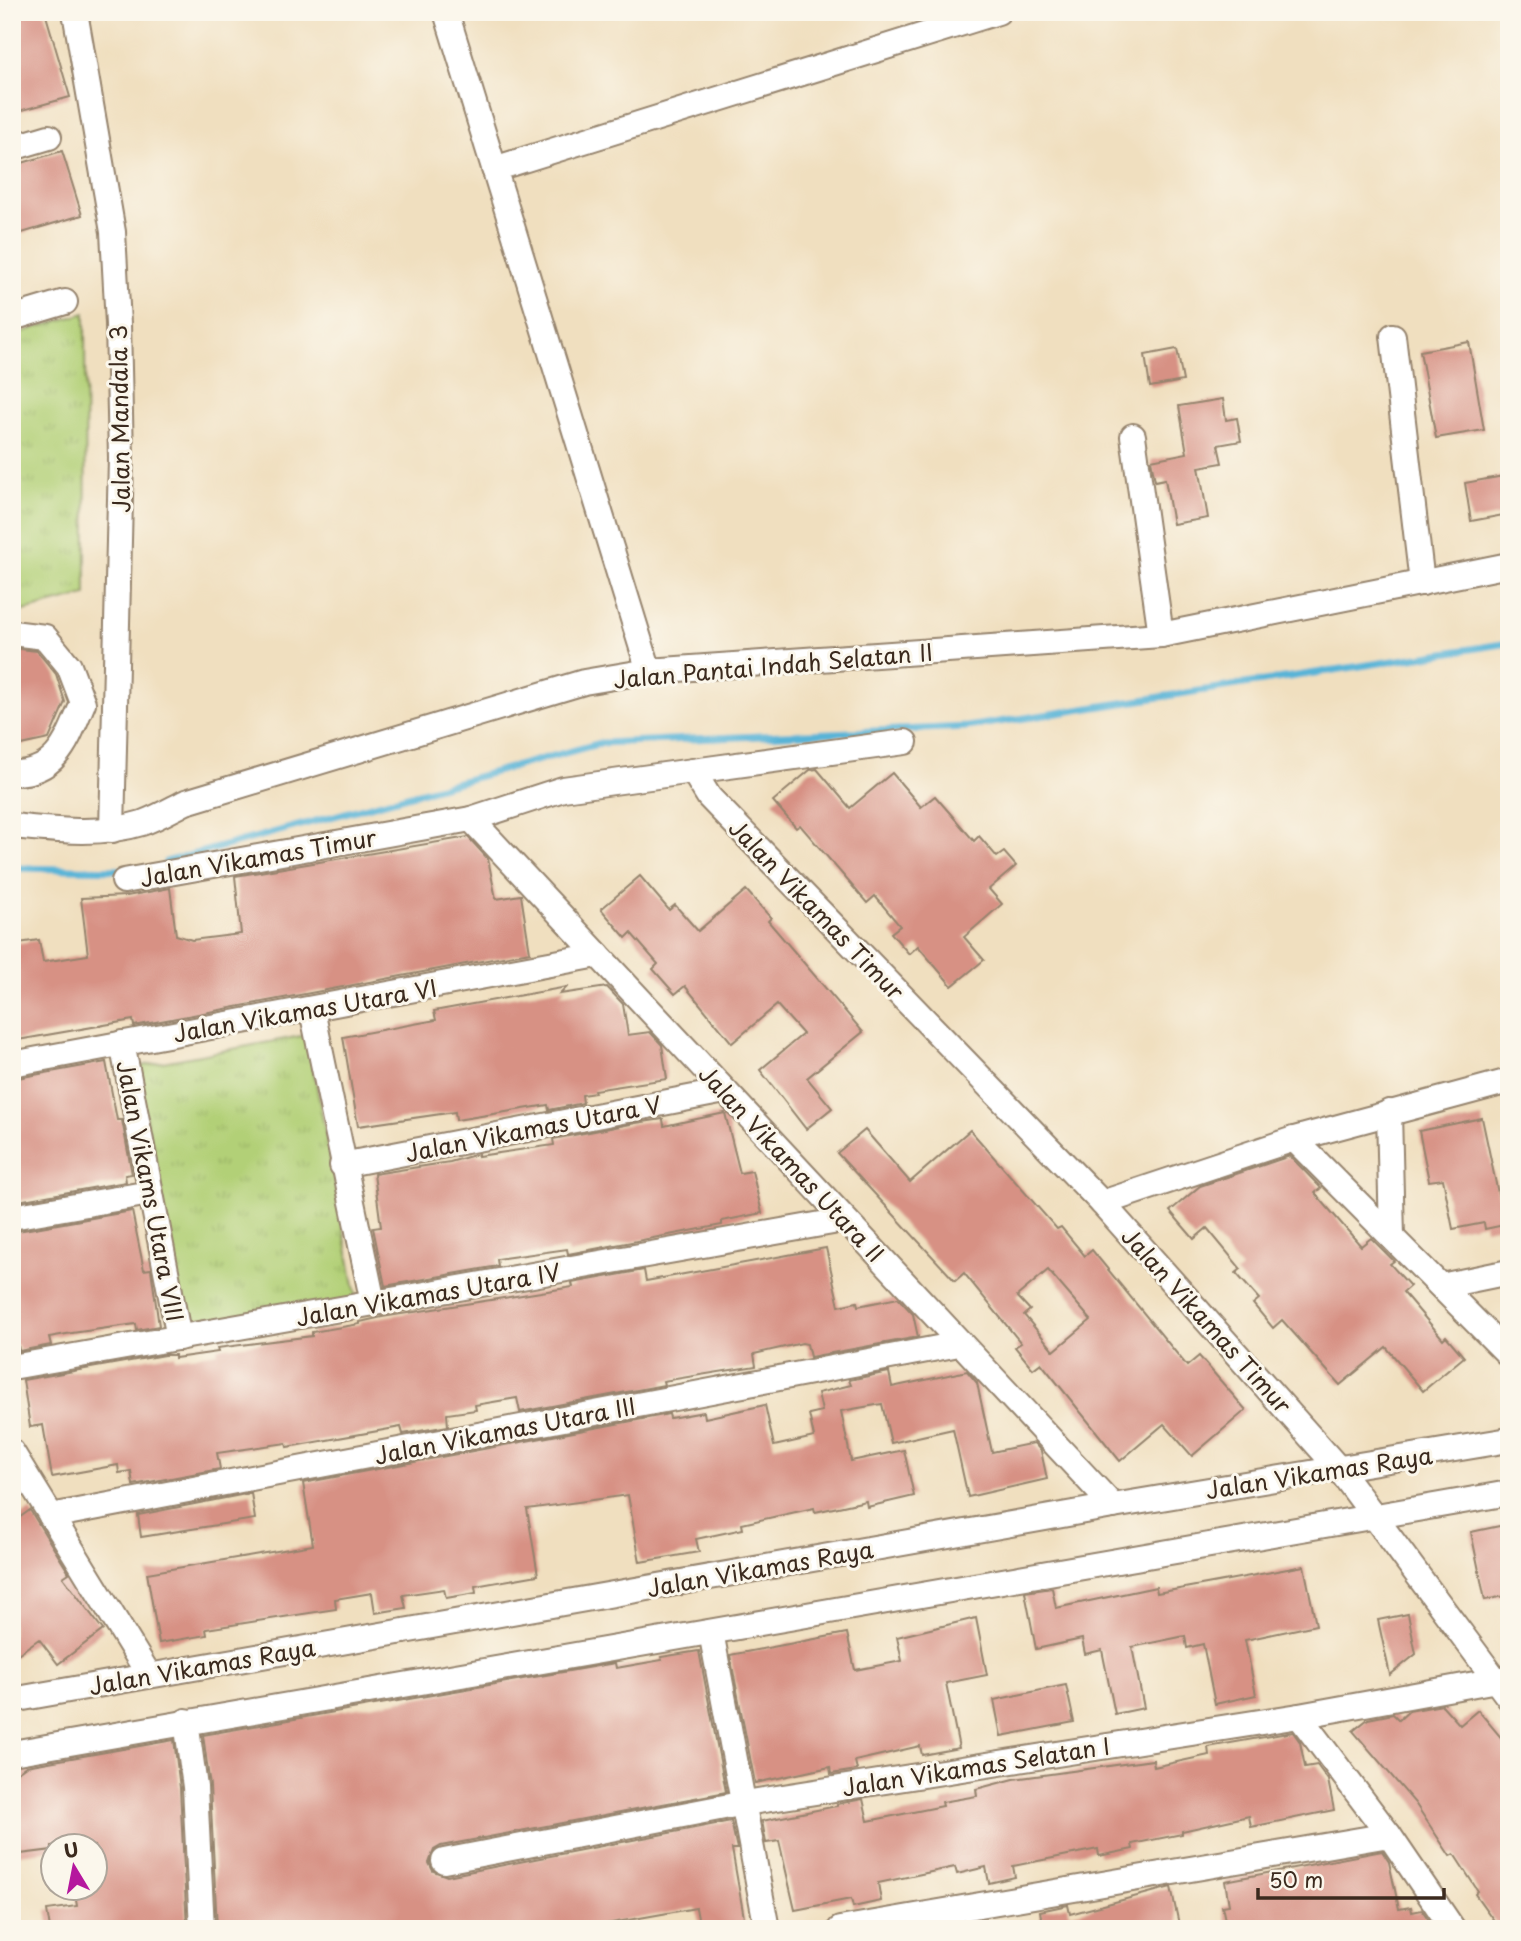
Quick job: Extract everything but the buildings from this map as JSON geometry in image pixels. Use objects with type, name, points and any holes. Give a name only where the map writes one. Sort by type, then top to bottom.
[{"type":"street","name":"Jalan Mandala 3","points":[[75,12],[113,232],[118,324],[121,458],[112,830]]},
{"type":"street","points":[[446,12],[649,671]]},
{"type":"street","points":[[494,169],[998,12]]},
{"type":"street","points":[[12,148],[49,137]]},
{"type":"street","points":[[12,318],[65,302]]},
{"type":"street","points":[[1393,336],[1422,583]]},
{"type":"street","points":[[1133,436],[1161,635]]},
{"type":"street","name":"Jalan Pantai Indah Selatan II","points":[[12,826],[112,830],[144,822],[186,802],[584,682],[649,671],[1161,635],[1509,565]]},
{"type":"street","points":[[12,633],[45,637],[69,666],[83,703],[62,752],[29,773],[12,773]]},
{"type":"street","points":[[693,771],[905,742]]},
{"type":"street","name":"Jalan Vikamas Timur","points":[[124,881],[471,819],[563,789],[693,771],[718,807],[1102,1203],[1343,1475],[1370,1514],[1504,1685]]},
{"type":"street","name":"Jalan Vikamas Utara II","points":[[471,819],[1113,1506]]},
{"type":"street","name":"Jalan Vikamas Utara VI","points":[[12,1063],[598,956]]},
{"type":"street","points":[[313,1010],[342,1165],[373,1303]]},
{"type":"street","name":"Jalan Vikams Utara VIII","points":[[122,1043],[179,1338]]},
{"type":"street","points":[[1102,1203],[1294,1139],[1509,1081]]},
{"type":"street","name":"Jalan Vikamas Utara V","points":[[342,1165],[724,1091]]},
{"type":"street","points":[[1389,1112],[1392,1237]]},
{"type":"street","points":[[1294,1139],[1509,1355]]},
{"type":"street","points":[[12,1217],[150,1193]]},
{"type":"street","name":"Jalan Vikamas Utara IV","points":[[12,1367],[844,1220]]},
{"type":"street","points":[[1441,1286],[1509,1272]]},
{"type":"street","name":"Jalan Vikamas Utara III","points":[[51,1516],[959,1343]]},
{"type":"street","name":"Jalan Vikamas Raya","points":[[12,1700],[1113,1506],[1343,1475],[1509,1440]]},
{"type":"street","points":[[12,1452],[149,1675]]},
{"type":"street","points":[[12,1753],[186,1720],[711,1632],[1370,1514],[1509,1493]]},
{"type":"street","points":[[711,1632],[767,1929]]},
{"type":"street","name":"Jalan Vikamas Selatan I","points":[[444,1861],[745,1803],[1504,1685]]},
{"type":"street","points":[[1299,1716],[1389,1835],[1453,1929]]},
{"type":"street","points":[[186,1720],[195,1787],[202,1929]]},
{"type":"street","points":[[840,1929],[1389,1835]]},
{"type":"green space","points":[[85,313],[86,595],[12,614],[12,335]]},
{"type":"green space","points":[[307,1035],[357,1301],[187,1333],[136,1067]]},
{"type":"waterway","points":[[166,862],[601,743],[967,727],[1509,643]]},
{"type":"waterway","points":[[12,868],[127,870]]}]
